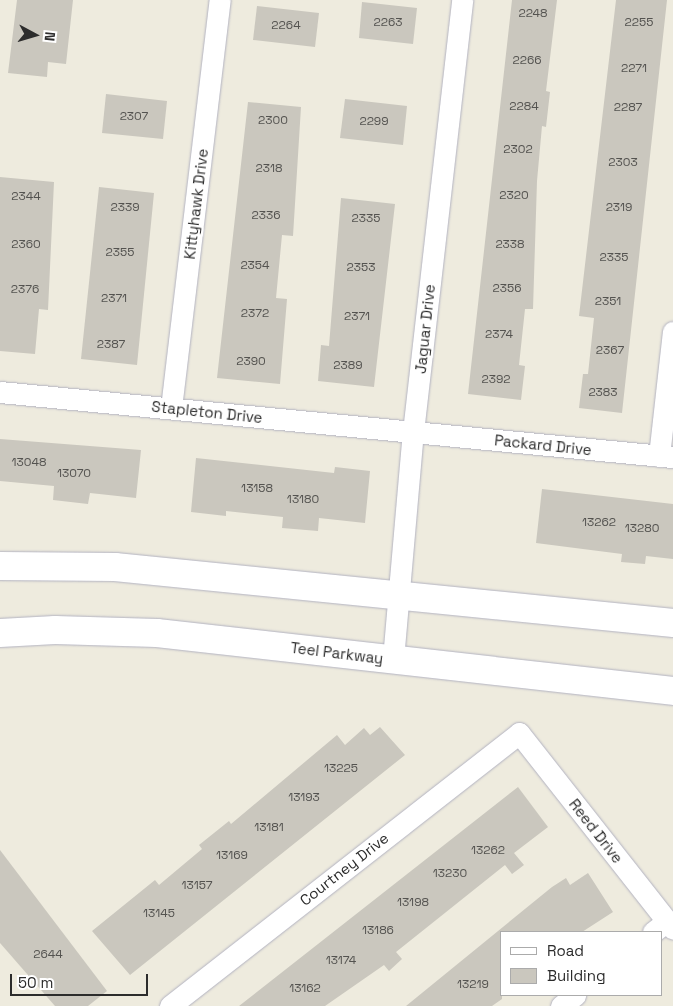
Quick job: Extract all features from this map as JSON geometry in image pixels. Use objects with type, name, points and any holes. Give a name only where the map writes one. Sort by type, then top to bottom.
[{"type":"main road","points":[[0,566],[115,567],[673,623]]},
{"type":"main road","name":"Teel Parkway","points":[[0,633],[55,630],[158,633],[673,691]]},
{"type":"street","name":"Kittyhawk Drive","points":[[171,408],[220,0]]},
{"type":"street","name":"Jaguar Drive","points":[[393,659],[413,432],[462,0]]},
{"type":"street","points":[[666,457],[673,332]]},
{"type":"street","name":"Stapleton Drive","points":[[0,392],[413,432]]},
{"type":"street","name":"Packard Drive","points":[[413,432],[666,457]]},
{"type":"street","name":"Reed Drive","points":[[519,733],[664,927]]},
{"type":"street","name":"Courtney Drive","points":[[170,1006],[519,733]]},
{"type":"street","points":[[561,1006],[574,996]]},
{"type":"building","points":[[17,0],[73,0],[66,64],[48,62],[47,77],[8,73]]},
{"type":"building","points":[[512,0],[557,0],[546,91],[550,92],[546,127],[542,126],[537,181],[533,309],[525,309],[519,365],[525,366],[521,400],[468,394]]},
{"type":"building","points":[[616,0],[667,0],[622,413],[579,408],[583,374],[588,374],[594,318],[579,316]]},
{"type":"building","points":[[362,2],[417,8],[413,44],[359,38]]},
{"type":"building","points":[[257,6],[319,13],[315,47],[253,40]]},
{"type":"building","points":[[106,94],[167,101],[163,139],[102,133]]},
{"type":"building","points":[[345,99],[407,106],[403,145],[340,138]]},
{"type":"building","points":[[248,102],[301,107],[293,236],[282,235],[276,298],[287,299],[280,384],[217,378]]},
{"type":"building","points":[[0,177],[54,182],[48,310],[39,309],[35,354],[0,351]]},
{"type":"building","points":[[99,187],[154,193],[137,365],[81,359]]},
{"type":"building","points":[[341,198],[395,204],[374,387],[318,381],[321,345],[329,346]]},
{"type":"building","points":[[0,439],[141,450],[136,498],[90,493],[88,504],[53,500],[54,486],[0,481]]},
{"type":"building","points":[[196,458],[334,473],[335,467],[370,471],[365,523],[319,518],[318,531],[282,528],[283,517],[226,511],[226,516],[191,512]]},
{"type":"building","points":[[542,489],[673,504],[673,559],[646,556],[645,564],[621,562],[622,554],[536,543]]},
{"type":"building","points":[[380,727],[405,755],[130,975],[92,931],[155,880],[159,885],[202,849],[199,845],[229,821],[231,824],[337,735],[345,745],[364,728],[370,735]]},
{"type":"building","points":[[518,787],[548,827],[514,853],[524,865],[512,874],[505,865],[396,952],[402,959],[389,971],[384,965],[325,1006],[239,1006]]},
{"type":"building","points":[[0,850],[107,991],[88,1006],[55,1006],[0,943]]},
{"type":"building","points":[[588,873],[613,912],[584,931],[500,931],[500,996],[502,996],[502,999],[492,1006],[406,1006],[552,887],[566,878],[570,885]]}]
